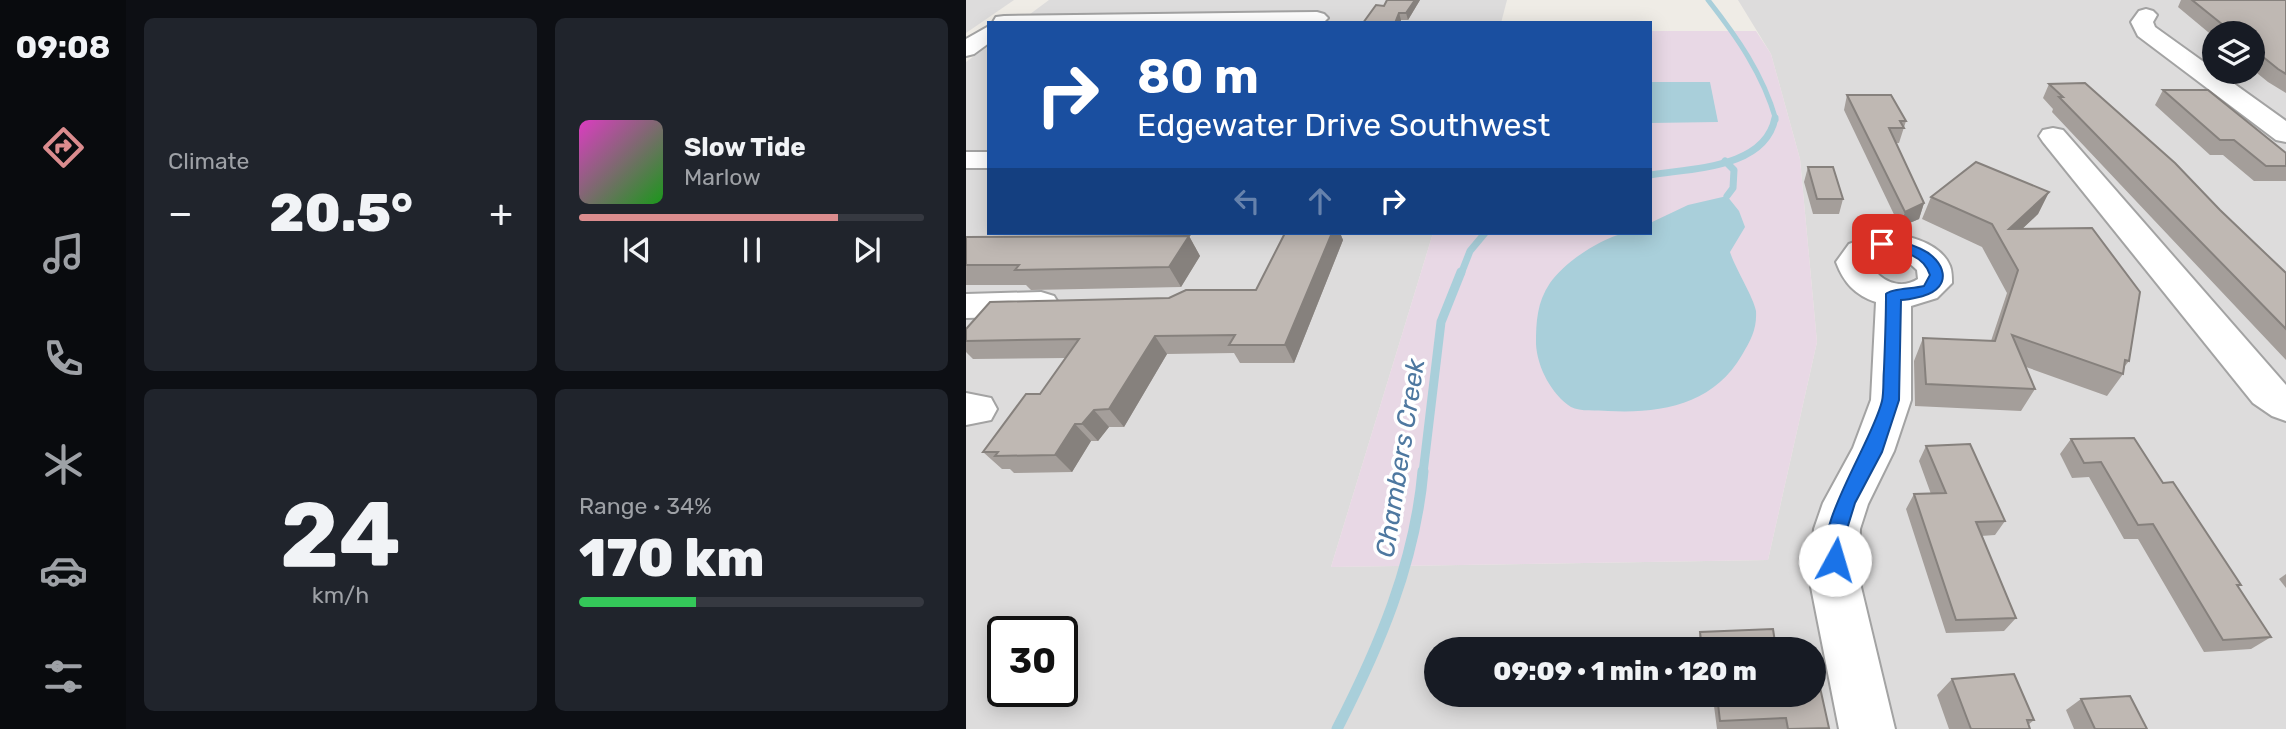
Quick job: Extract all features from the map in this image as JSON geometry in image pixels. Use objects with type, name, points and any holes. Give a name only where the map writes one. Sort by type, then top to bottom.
[{"type":"street","points":[[1006,21],[1034,0]]},
{"type":"street","points":[[2146,15],[2142,22],[2146,30],[2286,134]]},
{"type":"street","points":[[1198,21],[1317,18]]},
{"type":"street","points":[[966,49],[987,34]]},
{"type":"street","points":[[2053,136],[2267,392],[2286,405]]},
{"type":"street","points":[[966,160],[987,160]]},
{"type":"street","points":[[1867,729],[1836,587],[1835,560],[1837,529],[1846,503],[1873,452],[1891,400],[1894,294]]},
{"type":"street","points":[[966,306],[1073,303]]},
{"type":"shaded area","points":[[966,0],[1014,0],[966,33]]},
{"type":"shaded area","points":[[1049,0],[1507,0],[1502,21],[1021,21]]},
{"type":"shaded area","points":[[1738,0],[2286,0],[2286,729],[966,729],[966,62],[987,46],[987,235],[1432,235],[1331,567],[1768,560],[1817,342],[1800,159],[1771,54]]},
{"type":"shaded area","points":[[1652,31],[1756,31],[1771,54],[1800,159],[1817,342],[1768,560],[1331,567],[1432,235],[1652,235]]},
{"type":"water","points":[[1652,82],[1710,82],[1718,122],[1652,123]]},
{"type":"water","points":[[1727,196],[1739,211],[1745,227],[1730,252],[1756,311],[1756,323],[1751,339],[1742,355],[1717,385],[1684,403],[1666,408],[1628,411],[1571,407],[1547,380],[1537,353],[1538,312],[1550,283],[1573,260],[1593,246],[1617,235],[1652,235],[1652,222],[1688,205]]},
{"type":"building","points":[[1387,0],[1415,0],[1406,13],[1399,13],[1396,21],[1364,21],[1376,5],[1384,6]]},
{"type":"building","points":[[2192,0],[2286,0],[2286,74],[2265,58],[2265,21],[2218,21]]},
{"type":"building","points":[[2085,83],[2175,163],[2286,273],[2286,329],[2049,84]]},
{"type":"building","points":[[2163,90],[2208,90],[2286,153],[2286,166],[2266,166],[2234,140],[2220,140]]},
{"type":"building","points":[[1847,95],[1891,95],[1906,121],[1900,121],[1904,128],[1889,128],[1924,203],[1905,212]]},
{"type":"building","points":[[1976,162],[2049,192],[2009,229],[2092,228],[2140,292],[2129,361],[2125,360],[2123,374],[2012,335],[2035,389],[1926,384],[1923,338],[1995,341],[2018,270],[1992,224],[1931,197]]},
{"type":"building","points":[[1808,167],[1833,167],[1843,199],[1817,199]]},
{"type":"building","points":[[1284,235],[1331,235],[1285,345],[1229,345],[1235,335],[1155,336],[1109,409],[1094,410],[1082,424],[1075,424],[1055,455],[995,456],[998,452],[983,452],[1026,394],[1040,394],[1079,339],[966,341],[966,329],[990,302],[1169,298],[1186,290],[1256,290]]},
{"type":"building","points":[[1189,236],[1169,267],[1015,270],[1019,265],[966,265],[966,237]]},
{"type":"building","points":[[2134,438],[2163,483],[2173,482],[2241,585],[2237,585],[2271,637],[2223,640],[2153,524],[2138,525],[2101,462],[2084,463],[2071,439]]},
{"type":"building","points":[[1970,444],[2005,521],[1976,522],[2016,618],[1956,620],[1914,494],[1946,493],[1926,446]]},
{"type":"building","points":[[1773,629],[1774,637],[1701,637],[1700,632]]},
{"type":"building","points":[[2014,674],[2034,720],[2027,720],[2030,729],[1971,729],[1952,679]]},
{"type":"building","points":[[2130,696],[2147,729],[2095,729],[2081,699]]},
{"type":"building","points":[[1718,707],[1824,707],[1829,728],[1788,729],[1786,718],[1720,721]]},
{"type":"waterway","name":"Chambers Creek","points":[[1708,0],[1748,57],[1764,87],[1776,120]]},
{"type":"waterway","name":"Chambers Creek","points":[[1726,162],[1742,157],[1757,147],[1768,135],[1775,118]]},
{"type":"waterway","name":"Chambers Creek","points":[[1652,175],[1726,162]]},
{"type":"waterway","points":[[1726,162],[1734,170],[1733,188],[1727,196]]},
{"type":"waterway","name":"Chambers Creek","points":[[1461,274],[1470,251],[1483,235]]},
{"type":"waterway","name":"Chambers Creek","points":[[1423,473],[1441,322],[1461,272]]},
{"type":"waterway","name":"Chambers Creek","points":[[1337,729],[1381,636],[1393,604],[1412,539],[1423,471]]},
{"type":"route","points":[[1835,560],[1837,529],[1846,503],[1873,452],[1891,400],[1894,294],[1907,295],[1929,289],[1935,283],[1937,275],[1934,267],[1919,253],[1895,244],[1882,244]]}]
